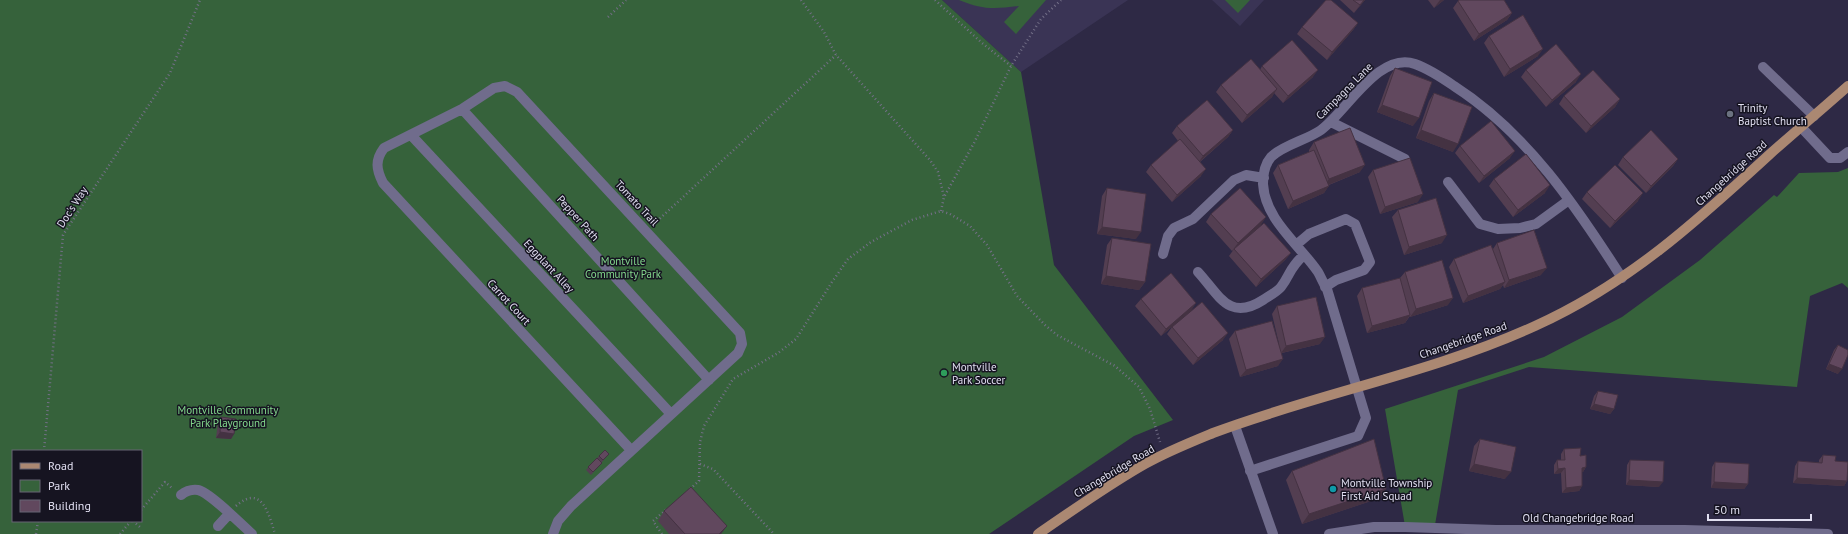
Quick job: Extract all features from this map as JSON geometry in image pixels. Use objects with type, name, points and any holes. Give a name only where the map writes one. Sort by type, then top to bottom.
[{"type":"main road","name":"Changebridge Road","points":[[1042,533],[1084,502],[1146,463],[1213,433],[1357,387],[1468,354],[1503,340],[1579,304],[1622,278],[1658,252],[1709,210],[1848,86]]},
{"type":"street","name":"Campagna Lane","points":[[1250,471],[1358,436],[1366,418],[1325,287],[1318,272],[1270,210],[1264,192],[1264,178],[1267,164],[1272,157],[1313,135],[1331,122],[1365,85],[1387,66],[1396,62],[1414,64],[1432,72],[1470,96],[1494,115],[1515,135],[1550,174],[1589,227],[1622,278]]},
{"type":"street","points":[[1763,67],[1814,116]]},
{"type":"street","name":"Tomato Trail","points":[[462,109],[494,88],[505,86],[517,92],[740,333],[742,344],[738,353],[709,380]]},
{"type":"street","points":[[411,135],[462,109]]},
{"type":"street","name":"Pepper Path","points":[[462,109],[709,380]]},
{"type":"street","points":[[1331,122],[1405,159]]},
{"type":"street","points":[[1801,127],[1830,158],[1840,158],[1848,152]]},
{"type":"street","name":"Carrot Court","points":[[411,135],[384,148],[376,165],[383,183],[631,450]]},
{"type":"street","name":"Eggplant Alley","points":[[411,135],[671,414]]},
{"type":"street","points":[[1163,254],[1168,236],[1174,228],[1193,220],[1234,180],[1246,175],[1264,178]]},
{"type":"street","points":[[1448,182],[1480,224],[1498,229],[1520,228],[1536,224],[1569,200]]},
{"type":"street","points":[[1296,245],[1309,234],[1346,219],[1355,224],[1370,262],[1364,270],[1336,280],[1325,287]]},
{"type":"street","points":[[1198,272],[1228,306],[1238,310],[1254,306],[1281,288],[1294,264],[1304,255]]},
{"type":"street","points":[[553,534],[558,521],[571,506],[709,380]]},
{"type":"street","points":[[1235,426],[1273,534]]},
{"type":"street","points":[[181,495],[187,491],[200,490],[252,534]]},
{"type":"street","points":[[218,526],[229,514]]},
{"type":"street","name":"Old Changebridge Road","points":[[1329,534],[1374,527],[1405,527],[1496,530],[1685,530],[1828,534]]},
{"type":"path","name":"Doc's Way","points":[[44,450],[63,236],[170,73],[200,0]]},
{"type":"path","points":[[608,16],[626,0]]},
{"type":"path","points":[[801,0],[824,32],[836,55],[930,160],[938,172],[944,197]]},
{"type":"path","points":[[935,0],[982,43],[1011,66]]},
{"type":"path","points":[[941,211],[944,197],[974,143],[1011,66],[1041,19],[1061,0]]},
{"type":"path","points":[[647,231],[836,55]]},
{"type":"path","points":[[688,491],[699,481],[700,442],[704,426],[732,379],[778,353],[796,339],[848,259],[871,242],[912,220],[941,211],[950,214],[970,226],[987,245],[1017,296],[1045,325],[1057,335],[1115,366],[1139,387],[1150,409],[1160,442]]},
{"type":"path","points":[[700,464],[713,468],[774,534]]},
{"type":"path","points":[[662,534],[653,521],[670,506]]},
{"type":"path","points":[[36,534],[38,522]]},
{"type":"path","points":[[120,534],[131,522]]},
{"type":"path","points":[[133,522],[141,528]]},
{"type":"shaded area","points":[[942,0],[1128,0],[1021,72]]},
{"type":"shaded area","points":[[1212,0],[1264,0],[1240,26]]},
{"type":"green space","name":"Montville Community Park","points":[[0,0],[942,0],[1021,72],[1054,265],[1173,420],[1134,436],[989,534],[0,534]]},
{"type":"green space","points":[[959,0],[1046,0],[1016,34],[1004,22],[1019,6],[989,8],[975,6]]},
{"type":"green space","points":[[1225,0],[1250,0],[1238,13]]},
{"type":"green space","points":[[1848,168],[1848,288],[1842,283],[1810,296],[1797,387],[1529,367],[1458,390],[1435,525],[1405,526],[1385,409],[1544,357],[1622,317],[1700,260],[1774,195],[1777,197],[1799,173],[1838,172]]},
{"type":"building","points":[[1326,0],[1331,0],[1358,23],[1332,52],[1302,27]]},
{"type":"building","points":[[1353,0],[1364,0],[1360,5]]},
{"type":"building","points":[[1504,0],[1512,13],[1479,34],[1458,1]]},
{"type":"building","points":[[1523,15],[1543,49],[1510,69],[1489,36]]},
{"type":"building","points":[[1292,40],[1318,70],[1288,96],[1262,66]]},
{"type":"building","points":[[1556,44],[1581,74],[1552,100],[1526,70]]},
{"type":"building","points":[[1251,59],[1277,89],[1247,115],[1221,85]]},
{"type":"building","points":[[1395,68],[1432,82],[1419,118],[1382,105]]},
{"type":"building","points":[[1593,70],[1620,99],[1591,126],[1564,96]]},
{"type":"building","points":[[1434,93],[1472,107],[1458,144],[1421,130]]},
{"type":"building","points":[[1207,100],[1233,130],[1203,156],[1177,126]]},
{"type":"building","points":[[1491,121],[1515,151],[1484,176],[1460,146]]},
{"type":"building","points":[[1350,128],[1365,165],[1329,179],[1314,142]]},
{"type":"building","points":[[1651,130],[1678,159],[1651,186],[1623,157]]},
{"type":"building","points":[[1180,139],[1206,169],[1177,195],[1151,165]]},
{"type":"building","points":[[1314,150],[1329,186],[1293,201],[1278,165]]},
{"type":"building","points":[[1526,154],[1550,185],[1518,210],[1494,179]]},
{"type":"building","points":[[1410,158],[1423,194],[1385,207],[1373,170]]},
{"type":"building","points":[[1615,165],[1643,193],[1615,221],[1587,192]]},
{"type":"building","points":[[1107,188],[1146,194],[1141,232],[1102,227]]},
{"type":"building","points":[[1240,188],[1266,217],[1238,243],[1211,214]]},
{"type":"building","points":[[1436,198],[1447,235],[1409,247],[1398,210]]},
{"type":"building","points":[[1264,223],[1291,253],[1261,279],[1234,249]]},
{"type":"building","points":[[1534,230],[1547,268],[1509,280],[1497,243]]},
{"type":"building","points":[[1112,238],[1151,244],[1145,282],[1106,276]]},
{"type":"building","points":[[1491,245],[1505,282],[1468,296],[1454,259]]},
{"type":"building","points":[[1442,260],[1453,298],[1416,309],[1405,272]]},
{"type":"building","points":[[1171,273],[1196,303],[1166,329],[1141,299]]},
{"type":"building","points":[[1400,278],[1410,315],[1372,326],[1362,288]]},
{"type":"building","points":[[1316,297],[1325,337],[1286,346],[1277,306]]},
{"type":"building","points":[[1202,302],[1228,333],[1198,358],[1172,327]]},
{"type":"building","points":[[1272,321],[1283,359],[1246,370],[1235,331]]},
{"type":"building","points":[[1838,345],[1848,350],[1848,355],[1842,369],[1829,364]]},
{"type":"building","points":[[1598,391],[1618,395],[1614,409],[1594,404]]},
{"type":"building","points":[[221,417],[236,419],[234,434],[220,432]]},
{"type":"building","name":"Montville Township First Aid Squad","points":[[1374,439],[1386,489],[1309,514],[1292,471]]},
{"type":"building","points":[[1480,439],[1516,447],[1511,472],[1474,464]]},
{"type":"building","points":[[1581,448],[1580,456],[1586,455],[1586,467],[1582,468],[1582,486],[1566,488],[1565,468],[1558,469],[1557,460],[1565,460],[1564,449]]},
{"type":"building","points":[[605,450],[609,454],[603,460],[599,456]]},
{"type":"building","points":[[1823,455],[1836,456],[1835,461],[1848,462],[1847,481],[1797,478],[1798,461],[1822,463]]},
{"type":"building","points":[[597,458],[602,463],[593,472],[588,467]]},
{"type":"building","points":[[1630,460],[1664,461],[1663,482],[1629,480]]},
{"type":"building","points":[[1715,462],[1749,464],[1748,484],[1714,482]]},
{"type":"building","points":[[691,487],[727,526],[719,534],[685,534],[664,511]]},
{"type":"place","name":"Trinity Baptist Church","points":[[1730,114]]},
{"type":"place","name":"Montville Park Soccer","points":[[944,373]]},
{"type":"place","name":"Montville Township First Aid Squad","points":[[1333,489]]},
{"type":"park label","name":"Montville Community Park Playground","points":[[228,416]]}]
